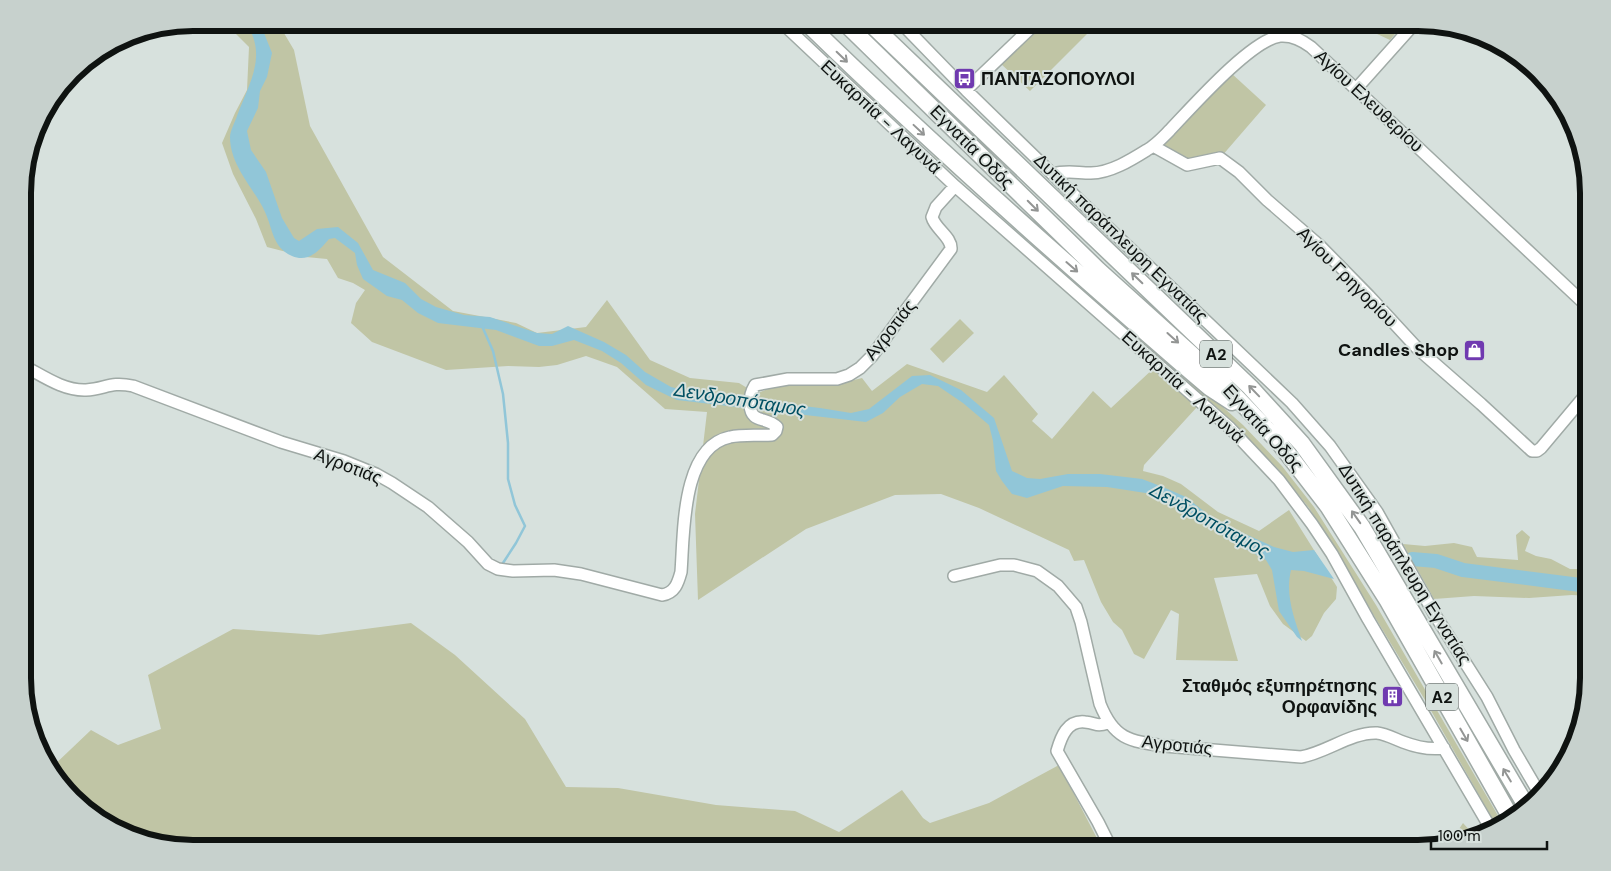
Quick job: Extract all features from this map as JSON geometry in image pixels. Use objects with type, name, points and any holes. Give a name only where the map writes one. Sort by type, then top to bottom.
[{"type":"highway","points":[[817,31],[950,159],[1122,311],[1209,387],[1257,418]]},
{"type":"highway","name":"Εγνατία Οδός","points":[[855,31],[1098,270],[1220,380],[1278,441],[1328,506],[1388,601],[1508,812]]},
{"type":"highway","name":"Εγνατία Οδός","points":[[880,31],[1250,387],[1302,444],[1362,527],[1523,802]]},
{"type":"street","name":"Δυτική παράπλευρη Εγνατίας","points":[[910,31],[966,90],[1286,397],[1330,446],[1377,512],[1436,615],[1488,697],[1514,750],[1537,788]]},
{"type":"street","points":[[966,90],[1026,31]]},
{"type":"street","points":[[1356,89],[1407,31]]},
{"type":"street","name":"Ευκαρπία - Λαγυνά","points":[[792,32],[955,186],[1205,405],[1245,443],[1279,480],[1332,554],[1488,824]]},
{"type":"street","name":"Αγίου Ελευθερίου","points":[[1053,174],[1071,171],[1090,173],[1104,171],[1118,166],[1153,146],[1245,56],[1270,38],[1289,36],[1305,42],[1580,299]]},
{"type":"street","name":"Αγίου Γρηγορίου","points":[[1153,146],[1187,165],[1220,158],[1238,172],[1327,253],[1417,348],[1532,451],[1541,448],[1580,402]]},
{"type":"street","name":"Αγροτιάς","points":[[32,370],[66,388],[77,390],[89,390],[111,384],[133,386],[272,439],[344,461],[376,474],[428,507],[468,542],[488,564],[498,569],[513,571],[554,570],[581,574],[656,594],[668,594],[674,590],[679,582],[690,486],[699,462],[706,452],[717,443],[729,437],[772,435],[776,431],[777,427],[773,423],[755,418],[750,412],[750,393],[755,385],[788,379],[837,379],[849,375],[872,356],[952,248],[951,243],[936,226],[932,217],[936,207],[955,186]]},
{"type":"street","points":[[954,576],[1000,565],[1014,565],[1037,571],[1058,586],[1076,607],[1100,704],[1108,723],[1100,725],[1083,722],[1073,724],[1063,733],[1057,751],[1107,839]]},
{"type":"street","name":"Αγροτιάς","points":[[1108,723],[1120,734],[1142,743],[1286,756],[1301,757],[1312,755],[1366,734],[1378,733],[1419,747],[1434,750],[1444,748]]},
{"type":"green space","points":[[1032,31],[1090,31],[1030,91],[1000,63]]},
{"type":"green space","points":[[1377,31],[1397,31],[1390,40],[1375,33]]},
{"type":"green space","points":[[234,32],[283,32],[294,50],[310,126],[383,257],[453,311],[516,323],[537,333],[586,327],[607,300],[650,360],[690,378],[739,383],[757,394],[775,387],[838,383],[862,378],[872,391],[907,364],[987,392],[1004,375],[1038,414],[1032,421],[1052,439],[1093,391],[1111,408],[1155,367],[1197,407],[1144,465],[1143,471],[1163,476],[1181,484],[1218,512],[1259,531],[1289,510],[1337,587],[1336,599],[1324,613],[1312,636],[1306,641],[1283,624],[1270,606],[1257,574],[1214,578],[1238,661],[1176,660],[1179,614],[1171,610],[1144,659],[1134,654],[1122,630],[1113,622],[1101,602],[1084,560],[1074,561],[1069,550],[979,508],[941,494],[895,495],[806,529],[698,600],[695,514],[707,412],[665,409],[617,367],[586,356],[557,365],[539,367],[508,366],[446,370],[372,342],[351,323],[356,303],[365,290],[353,283],[338,278],[327,259],[306,257],[267,247],[256,219],[233,174],[222,143],[247,90],[249,47]]},
{"type":"green space","points":[[1231,73],[1266,105],[1221,157],[1204,155],[1191,165],[1160,143]]},
{"type":"green space","points":[[938,153],[1243,425],[1282,466],[1314,507],[1376,605],[1499,817],[1494,821],[1425,700],[1309,508],[1278,469],[1100,303],[934,156]]},
{"type":"green space","points":[[960,319],[974,333],[943,363],[930,349]]},
{"type":"green space","points":[[1522,530],[1530,537],[1525,551],[1536,556],[1551,559],[1570,569],[1580,569],[1580,596],[1529,598],[1474,596],[1434,599],[1403,544],[1425,546],[1454,543],[1472,547],[1477,557],[1518,560],[1516,535]]},
{"type":"green space","points":[[411,623],[455,655],[525,719],[566,787],[618,788],[716,805],[795,811],[839,832],[902,790],[923,818],[930,823],[989,803],[1059,765],[1097,839],[193,840],[161,837],[121,823],[86,800],[71,785],[56,763],[91,730],[118,745],[161,729],[148,675],[233,629],[319,635]]},
{"type":"green space","points":[[1463,823],[1470,831],[1470,831],[1455,836]]},
{"type":"water","points":[[250,32],[264,32],[272,53],[267,77],[260,91],[258,108],[247,131],[251,150],[266,172],[282,218],[294,238],[299,241],[317,229],[338,227],[358,243],[373,270],[405,283],[421,299],[436,307],[464,315],[490,317],[537,333],[552,334],[568,326],[604,342],[626,355],[645,372],[671,387],[699,394],[851,413],[869,409],[912,376],[930,375],[961,390],[994,418],[1012,471],[1027,478],[1040,479],[1068,474],[1100,474],[1142,479],[1186,497],[1216,521],[1274,547],[1293,552],[1314,550],[1334,579],[1304,571],[1291,570],[1289,579],[1290,597],[1293,615],[1302,641],[1297,637],[1279,611],[1272,570],[1266,560],[1229,540],[1187,510],[1152,494],[1107,487],[1063,486],[1027,498],[1012,494],[996,471],[993,441],[989,425],[963,403],[938,386],[922,384],[900,397],[883,413],[866,422],[677,400],[646,385],[621,363],[602,351],[574,340],[552,346],[539,346],[496,330],[438,323],[418,313],[402,300],[387,296],[363,279],[357,265],[355,253],[335,238],[329,239],[313,255],[308,257],[298,258],[285,252],[277,243],[265,212],[238,167],[231,148],[231,132],[254,70],[256,47]]},
{"type":"waterway","points":[[482,326],[493,351],[503,394],[508,443],[508,479],[515,505],[525,526],[503,563]]},
{"type":"waterway","name":"Δενδροπόταμος","points":[[1412,559],[1436,561],[1463,570],[1580,585]]},
{"type":"place","name":"ΠΑΝΤΑΖΟΠΟΥΛΟΙ","points":[[965,79]]},
{"type":"place","name":"Candles Shop","points":[[1475,350]]},
{"type":"place","name":"Σταθμός εξυπηρέτησης Ορφανίδης","points":[[1393,696]]}]
